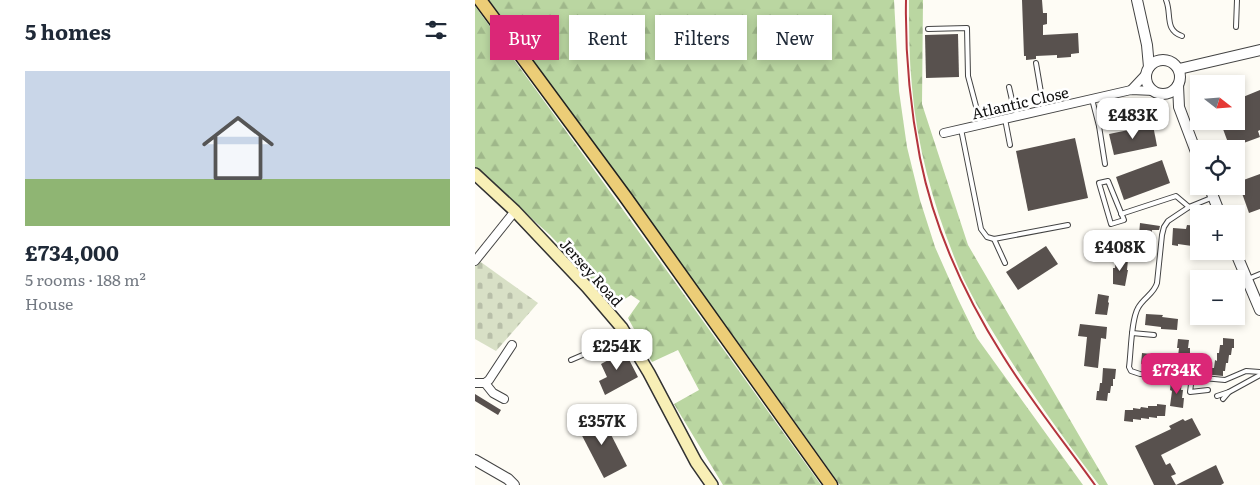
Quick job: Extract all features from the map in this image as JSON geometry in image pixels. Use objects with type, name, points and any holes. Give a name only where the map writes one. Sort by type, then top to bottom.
[{"type":"main road","points":[[480,0],[624,195],[831,485]]},
{"type":"main road","name":"Jersey Road","points":[[475,174],[515,211],[587,287],[624,331],[649,373],[696,462],[712,485]]},
{"type":"street","points":[[1137,0],[1147,45],[1148,84],[1156,92],[1179,107]]},
{"type":"street","points":[[1147,45],[1179,69],[1181,77],[1178,86],[1179,107],[1191,140]]},
{"type":"street","points":[[1179,69],[1260,50]]},
{"type":"street","points":[[1131,90],[1158,60],[1166,60]]},
{"type":"street","points":[[1156,92],[1163,94],[1172,92],[1178,86]]},
{"type":"street","name":"Atlantic Close","points":[[944,133],[1131,90],[1156,92]]},
{"type":"street","points":[[1213,197],[1216,205]]},
{"type":"street","points":[[475,261],[515,211]]},
{"type":"street","points":[[1239,260],[1260,310]]},
{"type":"street","points":[[475,383],[485,383],[489,380],[512,345]]},
{"type":"street","points":[[485,383],[493,393],[504,399]]},
{"type":"street","points":[[475,460],[508,479],[514,485]]},
{"type":"lane","points":[[1166,0],[1172,29],[1175,34],[1182,36]]},
{"type":"lane","points":[[1236,27],[1237,0]]},
{"type":"lane","points":[[929,29],[967,28],[968,76],[981,124]]},
{"type":"lane","points":[[1036,63],[1044,110]]},
{"type":"lane","points":[[1009,87],[1018,116]]},
{"type":"lane","points":[[1092,99],[1099,126],[1105,164]]},
{"type":"lane","points":[[1005,119],[1010,145]]},
{"type":"lane","points":[[1099,126],[1137,120]]},
{"type":"lane","points":[[961,129],[981,229],[987,237],[995,239],[1068,225]]},
{"type":"lane","points":[[1108,181],[1121,214],[1124,220],[1111,224],[1099,183],[1108,181]]},
{"type":"lane","points":[[1121,214],[1176,196],[1189,207]]},
{"type":"lane","points":[[1213,197],[1189,207],[1168,221],[1164,227],[1155,289],[1138,307],[1135,313],[1129,367],[1131,371],[1140,374],[1225,380],[1246,371],[1260,373]]},
{"type":"lane","points":[[995,239],[1005,262]]},
{"type":"lane","points":[[1247,279],[1260,274]]},
{"type":"lane","points":[[571,360],[596,349],[624,331]]},
{"type":"lane","points":[[1132,333],[1154,335]]},
{"type":"lane","points":[[1217,396],[1229,392],[1260,373]]},
{"type":"lane","points":[[1191,377],[1190,392],[1208,390]]},
{"type":"lane","points":[[1223,399],[1229,392]]},
{"type":"green space","points":[[489,0],[894,0],[899,91],[907,147],[920,200],[935,247],[977,338],[1083,485],[840,485],[533,60],[559,60],[559,15],[500,15]]},
{"type":"green space","points":[[909,0],[923,0],[922,104],[968,245],[1108,485],[1099,485],[1036,399],[989,325],[959,270],[933,196],[922,153],[914,109],[910,65]]},
{"type":"green space","points":[[475,6],[490,27],[490,60],[514,60],[821,485],[723,485],[674,404],[699,390],[678,350],[652,362],[628,318],[640,301],[631,295],[616,305],[550,235],[475,167]]},
{"type":"green space","points":[[478,260],[538,303],[496,351],[475,339],[475,265]]},
{"type":"building","points":[[1022,0],[1042,0],[1043,13],[1047,13],[1047,24],[1043,25],[1043,35],[1078,33],[1079,53],[1071,54],[1071,57],[1057,58],[1057,55],[1036,56],[1036,59],[1026,60],[1026,56],[1024,56]]},
{"type":"building","points":[[958,34],[959,77],[926,78],[925,35]]},
{"type":"building","points":[[1260,90],[1260,130],[1258,131],[1260,137],[1245,142],[1245,140],[1227,140],[1223,130],[1245,130],[1245,96]]},
{"type":"building","points":[[1153,125],[1157,146],[1114,155],[1109,134]]},
{"type":"building","points":[[1075,138],[1088,198],[1028,211],[1016,151]]},
{"type":"building","points":[[1162,160],[1170,183],[1124,200],[1116,177]]},
{"type":"building","points":[[1260,174],[1260,209],[1249,213],[1243,195],[1245,195],[1245,179]]},
{"type":"building","points":[[1140,223],[1160,226],[1159,230],[1152,230],[1150,248],[1138,247]]},
{"type":"building","points":[[1187,225],[1190,225],[1190,246],[1172,245],[1173,228],[1186,229]]},
{"type":"building","points":[[1046,246],[1058,264],[1018,290],[1006,272]]},
{"type":"building","points":[[1116,259],[1128,260],[1125,286],[1113,284],[1113,268],[1115,268]]},
{"type":"building","points":[[1098,294],[1109,296],[1107,315],[1095,314]]},
{"type":"building","points":[[1146,314],[1163,315],[1162,317],[1178,319],[1177,330],[1145,325]]},
{"type":"building","points":[[1080,324],[1107,327],[1106,339],[1101,338],[1098,368],[1084,366],[1087,337],[1078,336]]},
{"type":"building","points":[[1223,338],[1234,339],[1234,348],[1232,348],[1231,355],[1229,355],[1223,376],[1212,375],[1212,368],[1214,368],[1215,360],[1217,361],[1217,353],[1219,353],[1220,345],[1223,345]]},
{"type":"building","points":[[1178,339],[1189,340],[1188,348],[1190,348],[1191,364],[1193,364],[1192,373],[1181,372],[1182,364],[1180,364],[1180,356],[1178,356],[1179,348],[1177,348]]},
{"type":"building","points":[[621,344],[638,377],[605,395],[599,381],[607,377],[601,364],[614,357],[611,350]]},
{"type":"building","points":[[1142,353],[1166,359],[1165,370],[1141,364]]},
{"type":"building","points":[[1103,368],[1116,369],[1115,379],[1113,379],[1113,386],[1111,386],[1110,393],[1108,393],[1107,401],[1096,400],[1097,391],[1099,391],[1100,383],[1102,383]]},
{"type":"building","points":[[1171,381],[1182,382],[1183,408],[1170,406]]},
{"type":"building","points":[[475,394],[501,410],[498,415],[475,401]]},
{"type":"building","points":[[1157,404],[1166,405],[1165,416],[1149,417],[1149,419],[1141,418],[1141,420],[1133,419],[1133,422],[1124,421],[1125,410],[1140,409],[1141,407],[1148,408],[1148,406],[1157,406]]},
{"type":"building","points":[[600,413],[627,466],[604,478],[577,426]]},
{"type":"building","points":[[1192,418],[1201,435],[1161,455],[1166,465],[1170,463],[1176,474],[1171,476],[1176,485],[1154,485],[1135,446],[1171,429],[1169,426],[1183,419],[1185,421]]},
{"type":"building","points":[[1216,465],[1224,483],[1221,485],[1176,485]]},
{"type":"railway","points":[[906,0],[907,60],[913,119],[926,184],[942,236],[976,310],[1003,356],[1036,405],[1095,485]]}]
